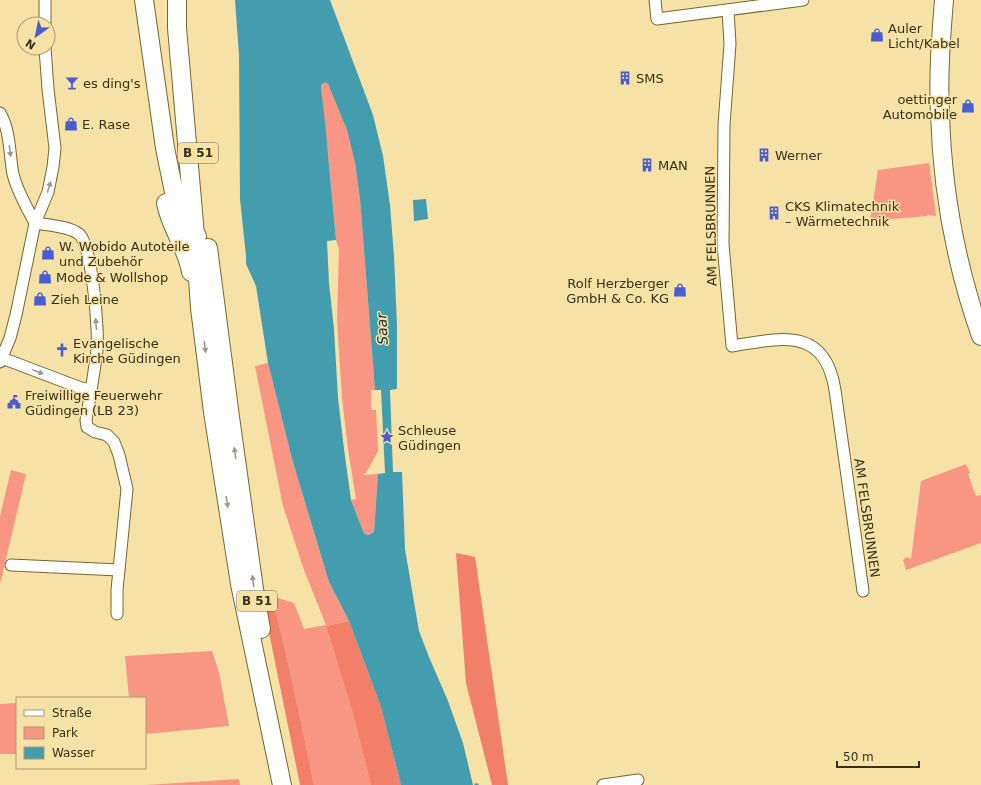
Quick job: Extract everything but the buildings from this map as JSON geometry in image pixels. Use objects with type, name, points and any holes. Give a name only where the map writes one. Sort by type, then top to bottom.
[{"type":"main road","points":[[144,0],[165,148],[176,202],[181,217],[201,241],[211,278]]},
{"type":"main road","name":"B 51","points":[[178,0],[177,28],[200,308],[212,404],[240,584],[282,785]]},
{"type":"main road","name":"B 51","points":[[178,0],[185,35],[211,278],[254,589],[272,691],[291,785]]},
{"type":"main road","points":[[944,0],[939,105],[946,189],[958,257],[981,336]]},
{"type":"main road","points":[[165,148],[165,195],[168,216],[187,256],[193,290],[200,308]]},
{"type":"street","points":[[45,0],[45,16]]},
{"type":"street","points":[[655,0],[657,19],[803,0]]},
{"type":"street","name":"AM FELSBRUNNEN","points":[[728,10],[730,44],[724,134],[723,244],[732,346],[778,339],[800,340],[808,344],[824,357],[829,366],[836,390],[863,591]]},
{"type":"street","points":[[46,56],[54,157],[52,179],[35,223],[16,315],[10,338],[1,360],[81,388],[91,390]]},
{"type":"street","points":[[0,113],[8,130],[15,180],[35,223]]},
{"type":"street","points":[[35,223],[71,230],[80,234],[85,242],[93,288],[97,331],[97,349],[86,420],[87,427],[95,432],[107,435],[114,442],[119,455],[127,489],[119,570],[117,614]]},
{"type":"street","points":[[11,565],[119,570]]},
{"type":"street","points":[[603,785],[638,780]]},
{"type":"green space","points":[[325,82],[328,84],[347,130],[355,163],[360,199],[375,390],[371,390],[371,407],[372,410],[376,410],[378,451],[366,473],[364,473],[364,475],[378,474],[374,532],[369,535],[365,534],[363,531],[351,500],[356,499],[342,398],[337,321],[339,249],[336,240],[321,88],[321,85]]},
{"type":"green space","points":[[929,163],[936,216],[928,215],[870,221],[878,170]]},
{"type":"green space","points":[[268,363],[292,459],[329,582],[349,621],[326,626],[353,714],[371,785],[314,785],[272,596],[294,603],[304,629],[326,625],[304,570],[283,506],[255,366]]},
{"type":"green space","points":[[966,464],[976,496],[981,495],[981,543],[906,570],[903,560],[907,557],[911,559],[921,481]]},
{"type":"green space","points":[[11,470],[26,474],[0,584],[0,516]]},
{"type":"green space","points":[[212,651],[219,673],[229,726],[146,734],[146,697],[129,697],[125,656]]},
{"type":"green space","points":[[16,703],[16,754],[0,754],[0,704]]},
{"type":"green space","points":[[239,779],[240,785],[146,785]]},
{"type":"shaded area","points":[[456,553],[475,557],[508,785],[492,785],[466,683]]},
{"type":"shaded area","points":[[261,593],[272,596],[314,785],[300,785]]},
{"type":"shaded area","points":[[349,621],[381,707],[401,785],[371,785],[353,714],[326,626]]},
{"type":"water","name":"Saar","points":[[235,0],[330,0],[373,115],[383,156],[390,205],[394,256],[397,325],[397,389],[390,390],[393,472],[402,472],[405,549],[419,631],[448,701],[463,743],[473,785],[401,785],[381,707],[349,621],[329,582],[292,459],[268,363],[256,286],[246,264],[240,199],[239,55]],"holes":[[[325,82],[328,84],[347,130],[355,163],[360,199],[375,390],[381,390],[385,473],[378,474],[374,532],[369,535],[365,534],[363,531],[351,500],[338,398],[327,241],[336,240],[321,88],[321,85]]]},
{"type":"water","points":[[426,199],[428,219],[414,221],[413,200]]},
{"type":"waterway","points":[[287,227],[292,293]]},
{"type":"place","name":"Auler Licht/Kabel","points":[[877,35]]},
{"type":"place","name":"SMS","points":[[625,78]]},
{"type":"place","name":"es ding's","points":[[72,83]]},
{"type":"place","name":"oettinger Automobile","points":[[968,106]]},
{"type":"place","name":"E. Rase","points":[[71,124]]},
{"type":"place","name":"Werner","points":[[764,155]]},
{"type":"place","name":"MAN","points":[[647,165]]},
{"type":"place","name":"CKS Klimatechnik – Wärmetechnik","points":[[774,213]]},
{"type":"place","name":"W. Wobido Autoteile und Zubehör","points":[[48,253]]},
{"type":"place","name":"Mode & Wollshop","points":[[45,277]]},
{"type":"place","name":"Rolf Herzberger GmbH & Co. KG","points":[[680,290]]},
{"type":"place","name":"Zieh Leine","points":[[40,299]]},
{"type":"place","name":"Evangelische Kirche Güdingen","points":[[62,350]]},
{"type":"place","name":"Freiwillige Feuerwehr Güdingen (LB 23)","points":[[14,402]]},
{"type":"place","name":"Schleuse Güdingen","points":[[387,437]]}]
